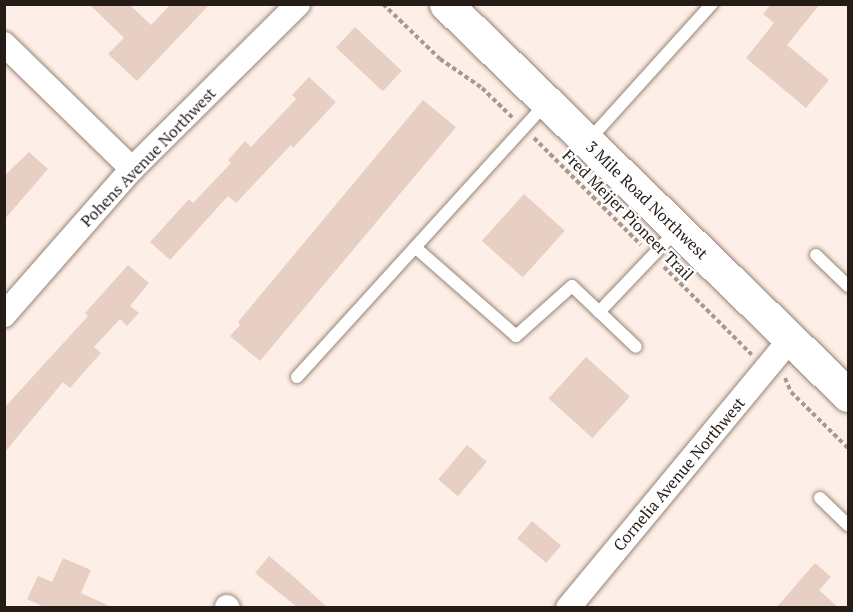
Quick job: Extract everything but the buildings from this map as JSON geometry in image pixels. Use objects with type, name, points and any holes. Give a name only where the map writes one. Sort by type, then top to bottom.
[{"type":"main road","name":"3 Mile Road Northwest","points":[[446,4],[849,395]]},
{"type":"street","name":"Pohens Avenue Northwest","points":[[4,315],[132,169],[298,4]]},
{"type":"street","points":[[4,44],[132,169]]},
{"type":"street","name":"Cornelia Avenue Northwest","points":[[568,608],[790,340]]},
{"type":"lane","points":[[587,142],[712,4]]},
{"type":"lane","points":[[297,376],[416,249],[547,102]]},
{"type":"lane","points":[[599,312],[677,230]]},
{"type":"lane","points":[[416,249],[516,336],[572,286],[636,347]]},
{"type":"lane","points":[[816,255],[849,286]]},
{"type":"lane","points":[[820,498],[849,525]]},
{"type":"path","name":"Fred Meijer Pioneer Trail","points":[[383,4],[440,59],[482,88],[749,353],[784,378],[791,392],[849,448]]}]
